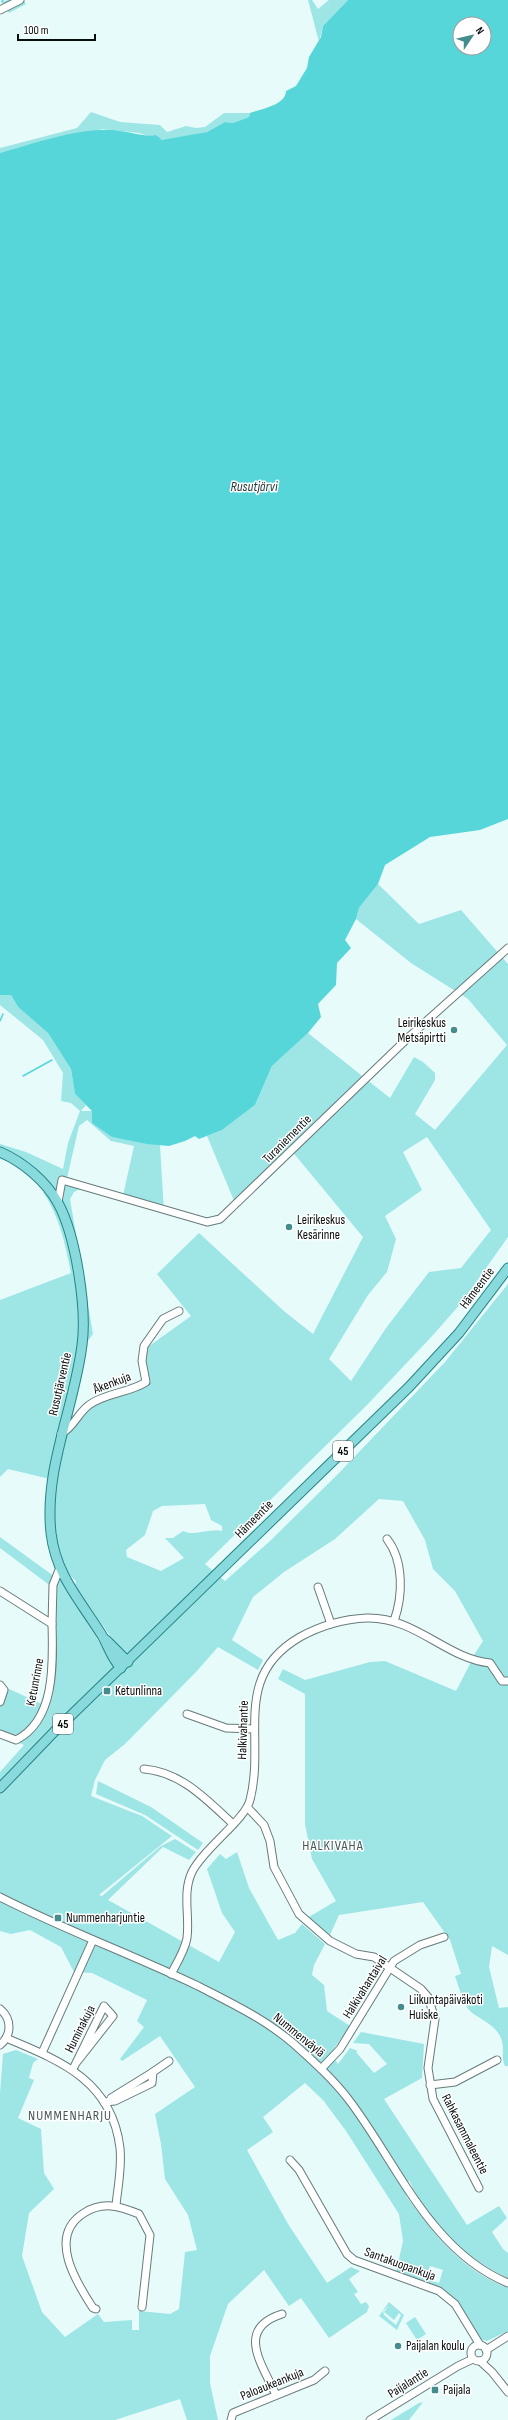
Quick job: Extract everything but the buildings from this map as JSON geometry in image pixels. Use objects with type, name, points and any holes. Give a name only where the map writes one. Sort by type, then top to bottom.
[{"type":"main road","name":"Rusutjärventie","points":[[0,1152],[32,1171],[58,1202],[64,1217],[74,1258],[84,1322],[82,1346],[75,1382],[54,1463],[50,1493],[51,1534],[59,1570],[104,1638],[114,1660],[121,1668]]},
{"type":"main road","name":"Hämeentie","points":[[0,1788],[409,1387],[459,1333],[508,1268]]},
{"type":"main road","name":"Rusutjärventie","points":[[104,1638],[128,1662]]},
{"type":"main road","name":"Hämeentie","points":[[0,1791],[8,1781]]},
{"type":"street","points":[[0,10],[20,0]]},
{"type":"street","name":"Turaniementie","points":[[58,1202],[62,1180],[207,1222],[220,1219],[416,1030],[508,948]]},
{"type":"street","name":"Åkenkuja","points":[[62,1434],[71,1428],[78,1415],[89,1405],[146,1382],[142,1361],[144,1346],[163,1319],[179,1311]]},
{"type":"street","points":[[387,1539],[395,1549],[400,1579],[394,1621]]},
{"type":"street","points":[[52,1624],[53,1585],[59,1570]]},
{"type":"street","points":[[318,1587],[331,1624]]},
{"type":"street","points":[[0,1591],[52,1624]]},
{"type":"street","name":"Halkivahantie","points":[[248,1808],[254,1778],[254,1702],[258,1685],[269,1663],[292,1642],[309,1633],[331,1624],[366,1618],[394,1621],[411,1627],[471,1659],[490,1663],[502,1681],[508,1681]]},
{"type":"street","name":"Ketunrinne","points":[[0,1734],[16,1740],[23,1736],[43,1711],[53,1663],[52,1624]]},
{"type":"street","points":[[0,1685],[4,1690],[0,1702]]},
{"type":"street","points":[[187,1714],[226,1728],[254,1729]]},
{"type":"street","points":[[144,1769],[157,1770],[186,1783],[232,1823]]},
{"type":"street","points":[[171,1974],[187,1937],[187,1884],[202,1856],[248,1808]]},
{"type":"street","name":"Rahkasammaleentie","points":[[248,1808],[264,1825],[270,1841],[274,1867],[299,1914],[330,1941],[356,1954],[374,1957],[390,1967],[421,1989],[433,2008],[435,2019],[428,2068],[433,2099],[479,2188]]},
{"type":"street","name":"Nummenväylä","points":[[0,1897],[171,1974],[266,2023],[321,2069],[349,2099],[442,2236],[475,2266],[508,2283]]},
{"type":"street","name":"Halkivahantaival","points":[[321,2069],[340,2049],[390,1967],[405,1953],[444,1937]]},
{"type":"street","points":[[42,2053],[94,1940]]},
{"type":"street","name":"Huminakuja","points":[[104,2006],[113,2016],[74,2066],[89,2036],[104,2006]]},
{"type":"street","points":[[0,2009],[8,2021],[6,2038],[0,2045]]},
{"type":"street","points":[[6,2038],[74,2066],[106,2101],[116,2130],[120,2148],[116,2205]]},
{"type":"street","points":[[430,2085],[455,2082],[497,2060]]},
{"type":"street","points":[[106,2101],[115,2101],[152,2083],[153,2072],[169,2061]]},
{"type":"street","name":"Santakuopankuja","points":[[290,2160],[299,2170],[347,2254],[354,2260],[439,2291],[454,2304],[479,2353],[508,2392]]},
{"type":"street","points":[[96,2309],[93,2308],[72,2272],[66,2251],[67,2231],[77,2217],[86,2211],[100,2206],[116,2205],[139,2214],[150,2235],[142,2307]]},
{"type":"street","points":[[276,2395],[256,2351],[254,2340],[256,2331],[262,2324],[271,2317],[282,2314]]},
{"type":"street","name":"Paijalantie","points":[[370,2420],[508,2336]]},
{"type":"street","name":"Paloaukeankuja","points":[[231,2420],[234,2413],[314,2380],[325,2371]]},
{"type":"shaded area","points":[[7,0],[24,0],[26,4],[9,13],[2,2]]},
{"type":"shaded area","points":[[308,0],[312,0],[318,9],[329,0],[348,0],[323,26],[319,42]]},
{"type":"shaded area","points":[[91,112],[120,122],[160,125],[167,132],[186,126],[196,128],[205,127],[224,113],[250,113],[249,117],[233,123],[225,122],[207,132],[170,140],[162,140],[139,133],[103,129],[0,153],[0,148],[77,128]]},
{"type":"shaded area","points":[[378,884],[419,924],[461,910],[508,964],[508,1237],[462,1302],[434,1334],[367,1405],[205,1564],[225,1581],[269,1542],[337,1475],[445,1362],[508,1284],[508,1678],[504,1677],[493,1661],[472,1658],[483,1641],[455,1591],[433,1569],[425,1540],[403,1501],[379,1499],[335,1539],[284,1572],[253,1597],[232,1640],[263,1660],[258,1670],[218,1647],[196,1672],[125,1744],[105,1760],[95,1780],[91,1796],[142,1816],[172,1836],[99,1895],[102,1896],[161,1846],[175,1839],[196,1852],[189,1860],[163,1847],[108,1900],[219,1962],[235,1932],[222,1913],[207,1869],[220,1854],[226,1859],[237,1852],[249,1888],[278,1940],[295,1933],[302,1924],[325,1944],[314,1965],[312,1975],[324,1985],[327,2011],[350,2026],[330,2054],[338,2064],[350,2048],[358,2051],[356,2052],[374,2073],[387,2064],[369,2044],[353,2043],[361,2032],[424,2044],[422,2078],[384,2099],[467,2225],[499,2206],[507,2218],[492,2232],[503,2249],[508,2253],[508,2278],[477,2260],[450,2238],[427,2211],[409,2180],[406,2196],[450,2250],[476,2272],[508,2288],[508,2331],[487,2341],[480,2339],[460,2306],[440,2287],[396,2272],[403,2241],[399,2214],[346,2131],[323,2100],[305,2083],[263,2117],[273,2132],[247,2150],[288,2224],[327,2283],[351,2267],[360,2271],[349,2279],[358,2292],[354,2294],[361,2304],[366,2302],[369,2306],[367,2312],[329,2338],[301,2298],[289,2306],[264,2270],[228,2304],[210,2356],[210,2383],[218,2420],[187,2420],[180,2399],[115,2420],[0,2420],[0,2093],[3,2054],[16,2050],[38,2059],[33,2063],[29,2078],[34,2080],[18,2118],[41,2129],[44,2173],[54,2189],[29,2213],[22,2256],[42,2312],[65,2337],[98,2314],[104,2322],[132,2320],[132,2330],[139,2330],[139,2311],[170,2314],[179,2309],[185,2252],[197,2250],[188,2215],[165,2179],[161,2144],[155,2114],[195,2087],[160,2036],[122,2061],[120,2059],[144,2027],[137,2021],[147,2000],[92,1973],[74,1972],[61,1947],[30,1930],[11,1934],[0,1931],[0,1772],[24,1745],[0,1735],[0,1702],[7,1688],[44,1705],[52,1668],[52,1587],[0,1548],[0,1537],[55,1577],[57,1573],[110,1660],[116,1644],[75,1587],[76,1581],[64,1570],[53,1551],[50,1479],[8,1469],[0,1477],[0,1300],[71,1273],[58,1221],[43,1192],[45,1190],[30,1175],[19,1167],[13,1163],[0,1159],[0,1144],[26,1152],[63,1169],[68,1143],[80,1111],[71,1103],[61,1101],[63,1073],[43,1040],[0,1005],[0,995],[11,995],[18,1007],[48,1033],[71,1069],[75,1094],[86,1105],[81,1111],[92,1111],[112,1137],[160,1145],[164,1212],[122,1200],[134,1146],[111,1141],[87,1120],[79,1126],[67,1178],[82,1188],[74,1192],[70,1199],[93,1334],[85,1345],[65,1433],[90,1406],[111,1396],[148,1384],[145,1349],[191,1316],[157,1274],[199,1233],[285,1312],[313,1334],[363,1237],[291,1150],[235,1203],[207,1136],[222,1130],[255,1105],[272,1066],[308,1033],[390,1098],[414,1057],[423,1062],[435,1073],[435,1080],[415,1114],[435,1130],[507,1045],[468,999],[411,963],[356,919],[359,908]],"holes":[[[427,1137],[491,1230],[461,1268],[429,1272],[386,1328],[351,1381],[329,1359],[368,1295],[387,1272],[396,1239],[385,1216],[422,1190],[403,1152]],[[205,1504],[211,1520],[222,1526],[222,1531],[217,1530],[198,1533],[188,1533],[183,1531],[173,1538],[165,1538],[184,1558],[161,1571],[127,1557],[126,1550],[145,1535],[153,1511],[162,1506]],[[430,2266],[443,2270],[439,2283],[425,2278]]]},
{"type":"shaded area","points":[[385,1661],[456,1691],[471,1662],[489,1667],[508,1684],[508,1955],[492,1946],[489,1967],[499,2008],[508,2007],[508,2066],[505,2066],[504,2063],[503,2044],[500,2036],[494,2028],[470,2011],[466,2005],[455,1976],[461,1974],[450,1940],[423,1902],[339,1915],[329,1937],[307,1918],[336,1901],[312,1859],[305,1824],[305,1694],[278,1679],[283,1669],[305,1680],[370,1662]]},
{"type":"shaded area","points":[[98,1781],[151,1807],[203,1843],[198,1850],[145,1815],[96,1794]]},
{"type":"shaded area","points":[[389,2302],[404,2315],[397,2330],[379,2316]],"holes":[[[389,2306],[384,2312],[394,2320],[399,2313],[401,2315],[396,2325],[384,2315],[383,2311]]]},
{"type":"shaded area","points":[[415,2317],[426,2334],[417,2340],[406,2323]]},
{"type":"shaded area","points":[[423,2402],[409,2420],[391,2420],[419,2403]]},
{"type":"water","name":"Rusutjärvi","points":[[348,0],[508,0],[508,819],[480,830],[430,837],[385,865],[378,884],[359,908],[356,919],[345,940],[351,948],[337,963],[336,985],[318,1004],[321,1017],[308,1033],[272,1066],[255,1105],[222,1130],[199,1139],[195,1136],[169,1146],[147,1144],[112,1137],[92,1123],[92,1111],[75,1094],[71,1069],[48,1033],[18,1007],[11,995],[0,995],[0,153],[55,137],[84,131],[116,130],[152,136],[156,135],[162,140],[207,132],[225,122],[233,123],[249,117],[250,113],[272,106],[282,100],[286,91],[296,86],[307,68],[309,57],[321,37],[323,26]]},
{"type":"waterway","points":[[0,1021],[3,1014]]},
{"type":"waterway","points":[[23,1076],[52,1060]]},
{"type":"place","name":"Leirikeskus Metsäpirtti","points":[[454,1030]]},
{"type":"place","name":"Leirikeskus Kesärinne","points":[[289,1227]]},
{"type":"place","name":"Ketunlinna","points":[[107,1691]]},
{"type":"place","name":"Nummenharjuntie","points":[[58,1918]]},
{"type":"place","name":"Liikuntapäiväkoti Huiske","points":[[401,2007]]},
{"type":"place","name":"Paijalan koulu","points":[[398,2346]]},
{"type":"place","name":"Paijala","points":[[435,2390]]},
{"type":"district","name":"HALKIVAHA","points":[[333,1845]]},
{"type":"district","name":"NUMMENHARJU","points":[[70,2115]]}]
